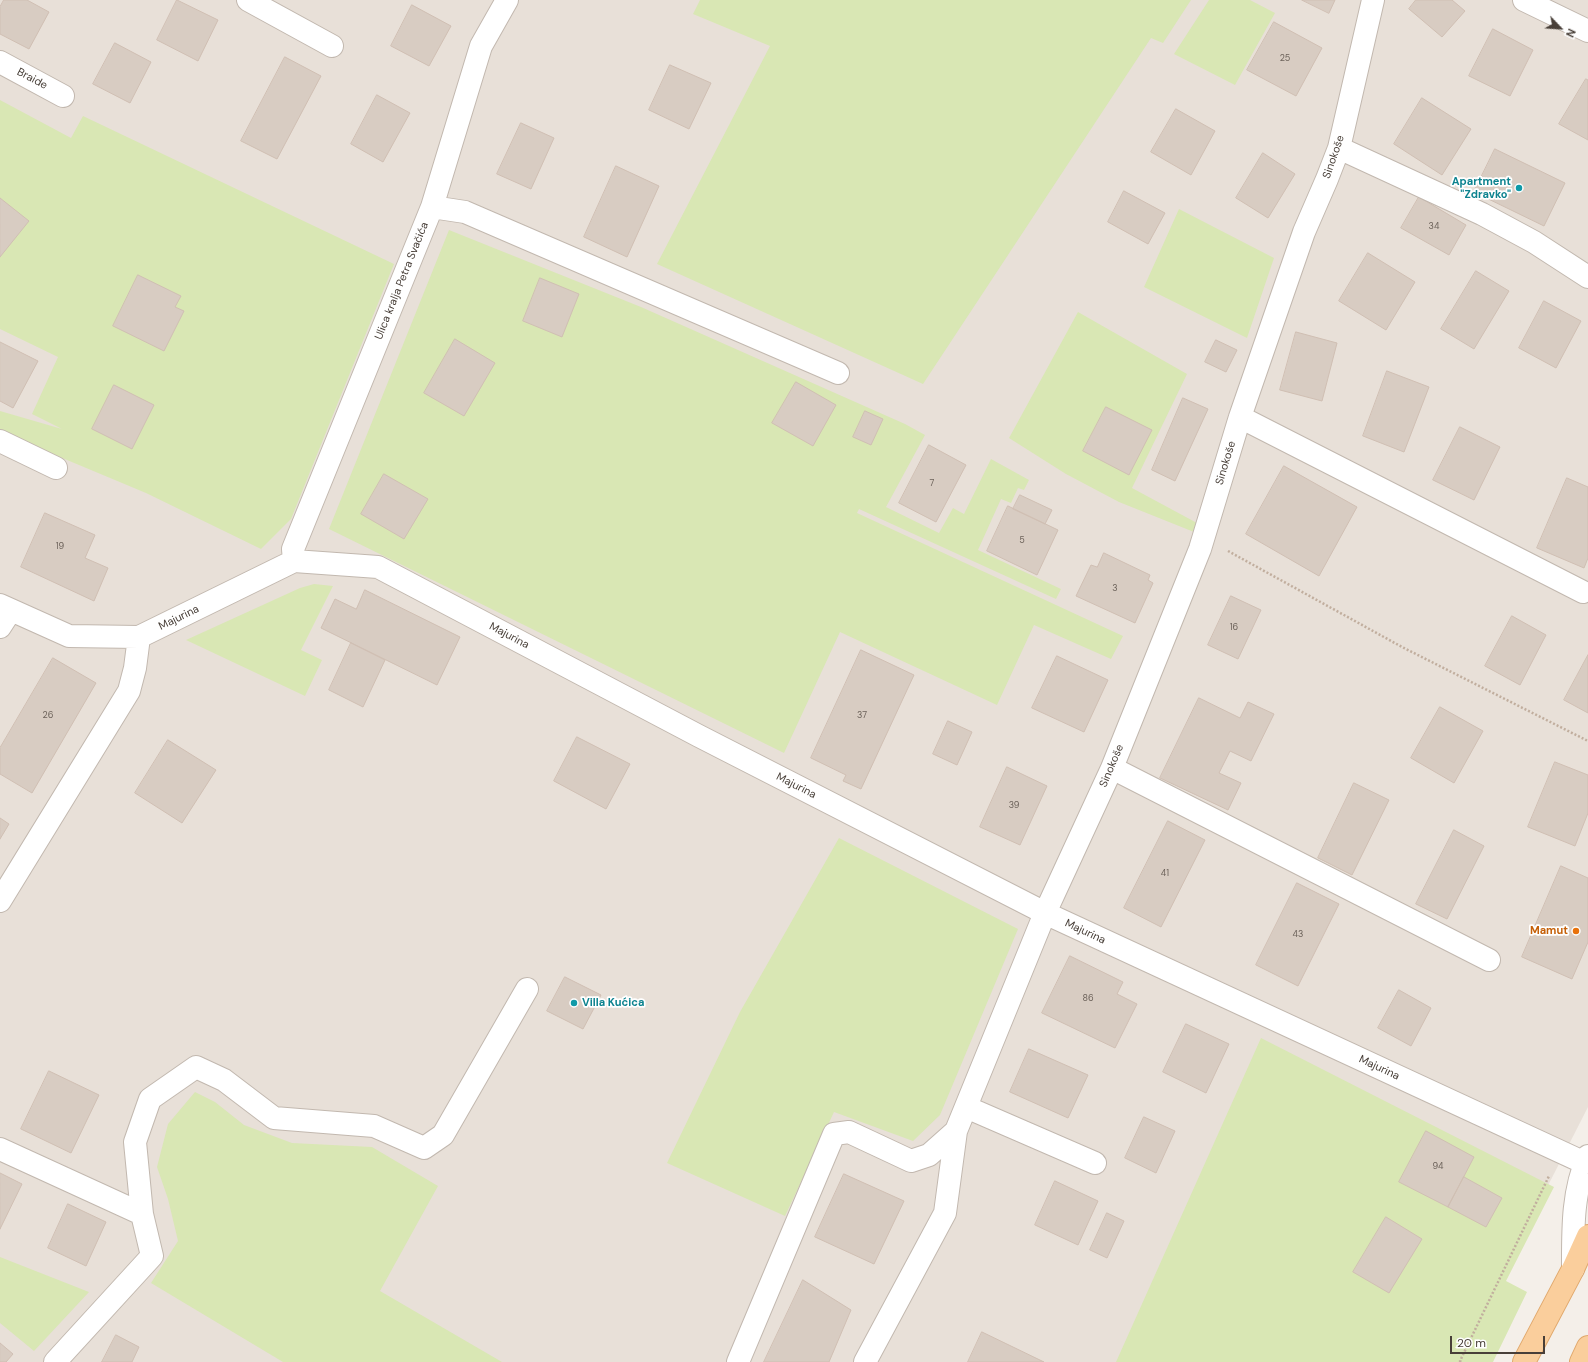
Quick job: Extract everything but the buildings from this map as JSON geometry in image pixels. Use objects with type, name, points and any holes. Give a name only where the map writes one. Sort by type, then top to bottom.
[{"type":"main road","points":[[1524,1362],[1588,1236]]},
{"type":"main road","points":[[1581,1362],[1588,1347]]},
{"type":"street","points":[[248,0],[332,46]]},
{"type":"street","name":"Ulica kralja Petra Svačića","points":[[294,561],[293,550],[432,207],[481,46],[507,0]]},
{"type":"street","name":"Sinokoše","points":[[956,1131],[1045,913],[1112,768],[1204,537],[1240,417],[1304,232],[1339,148],[1373,0]]},
{"type":"street","points":[[1524,0],[1588,31]]},
{"type":"street","name":"Braide","points":[[0,62],[64,96]]},
{"type":"street","points":[[1339,148],[1482,214],[1534,242],[1588,277]]},
{"type":"street","points":[[432,207],[465,212],[838,373]]},
{"type":"street","points":[[1240,417],[1583,592]]},
{"type":"street","points":[[0,441],[56,468]]},
{"type":"street","name":"Majurina","points":[[4,614],[69,636],[139,637],[294,561],[378,567],[699,736],[1045,913],[1560,1152],[1586,1160]]},
{"type":"street","points":[[0,901],[129,691],[136,668],[139,637]]},
{"type":"street","points":[[1112,768],[1489,960]]},
{"type":"street","points":[[55,1362],[152,1256],[142,1214],[135,1142],[150,1099],[196,1067],[224,1080],[274,1118],[374,1126],[424,1148],[443,1135],[527,989]]},
{"type":"street","points":[[966,1107],[1095,1163]]},
{"type":"street","points":[[738,1362],[834,1134],[849,1132],[911,1161],[929,1155],[956,1131]]},
{"type":"street","points":[[865,1362],[945,1213],[956,1131]]},
{"type":"street","points":[[0,1149],[142,1214]]},
{"type":"street","points":[[1572,1269],[1573,1223],[1577,1186],[1586,1160]]},
{"type":"path","points":[[1204,537],[1296,590],[1402,647],[1588,741]]},
{"type":"path","points":[[1461,1362],[1460,1361],[1560,1152]]},
{"type":"shaded area","points":[[0,0],[1588,0],[1588,1107],[1458,1362],[0,1362]]},
{"type":"green space","points":[[700,0],[1191,0],[1163,43],[1151,38],[923,384],[657,264],[770,46],[693,14]]},
{"type":"green space","points":[[1209,0],[1250,0],[1275,13],[1235,85],[1174,54]]},
{"type":"green space","points":[[0,100],[71,138],[83,116],[394,264],[291,519],[261,549],[146,493],[0,432],[0,411],[62,429],[32,414],[58,357],[0,329]]},
{"type":"green space","points":[[1179,209],[1274,258],[1247,338],[1144,287]]},
{"type":"green space","points":[[449,230],[641,307],[905,424],[925,435],[886,507],[939,533],[953,508],[964,514],[991,459],[1029,480],[1024,490],[1018,488],[1011,503],[1001,499],[978,550],[1061,589],[1056,599],[859,509],[857,513],[1123,636],[1111,659],[1034,625],[997,705],[840,632],[784,753],[329,529]]},
{"type":"green space","points":[[1078,312],[1187,374],[1132,488],[1197,523],[1194,532],[1119,502],[1066,474],[1009,438]]},
{"type":"green space","points":[[314,584],[333,586],[301,650],[322,660],[305,696],[186,640],[300,588]]},
{"type":"green space","points":[[839,838],[1018,929],[940,1115],[913,1141],[834,1112],[785,1216],[667,1163],[740,1012]]},
{"type":"green space","points":[[1261,1038],[1554,1187],[1506,1281],[1527,1292],[1493,1362],[1116,1362]]},
{"type":"green space","points":[[195,1092],[215,1102],[244,1125],[292,1143],[372,1147],[438,1186],[380,1291],[502,1362],[283,1362],[151,1283],[178,1241],[168,1199],[157,1167],[168,1124]]},
{"type":"green space","points":[[0,1257],[89,1292],[34,1351],[0,1323]]},
{"type":"place","name":"Apartment \"Zdravko\"","points":[[1519,188]]},
{"type":"place","name":"Mamut","points":[[1576,931]]},
{"type":"place","name":"Villa Kućica","points":[[574,1003]]}]
